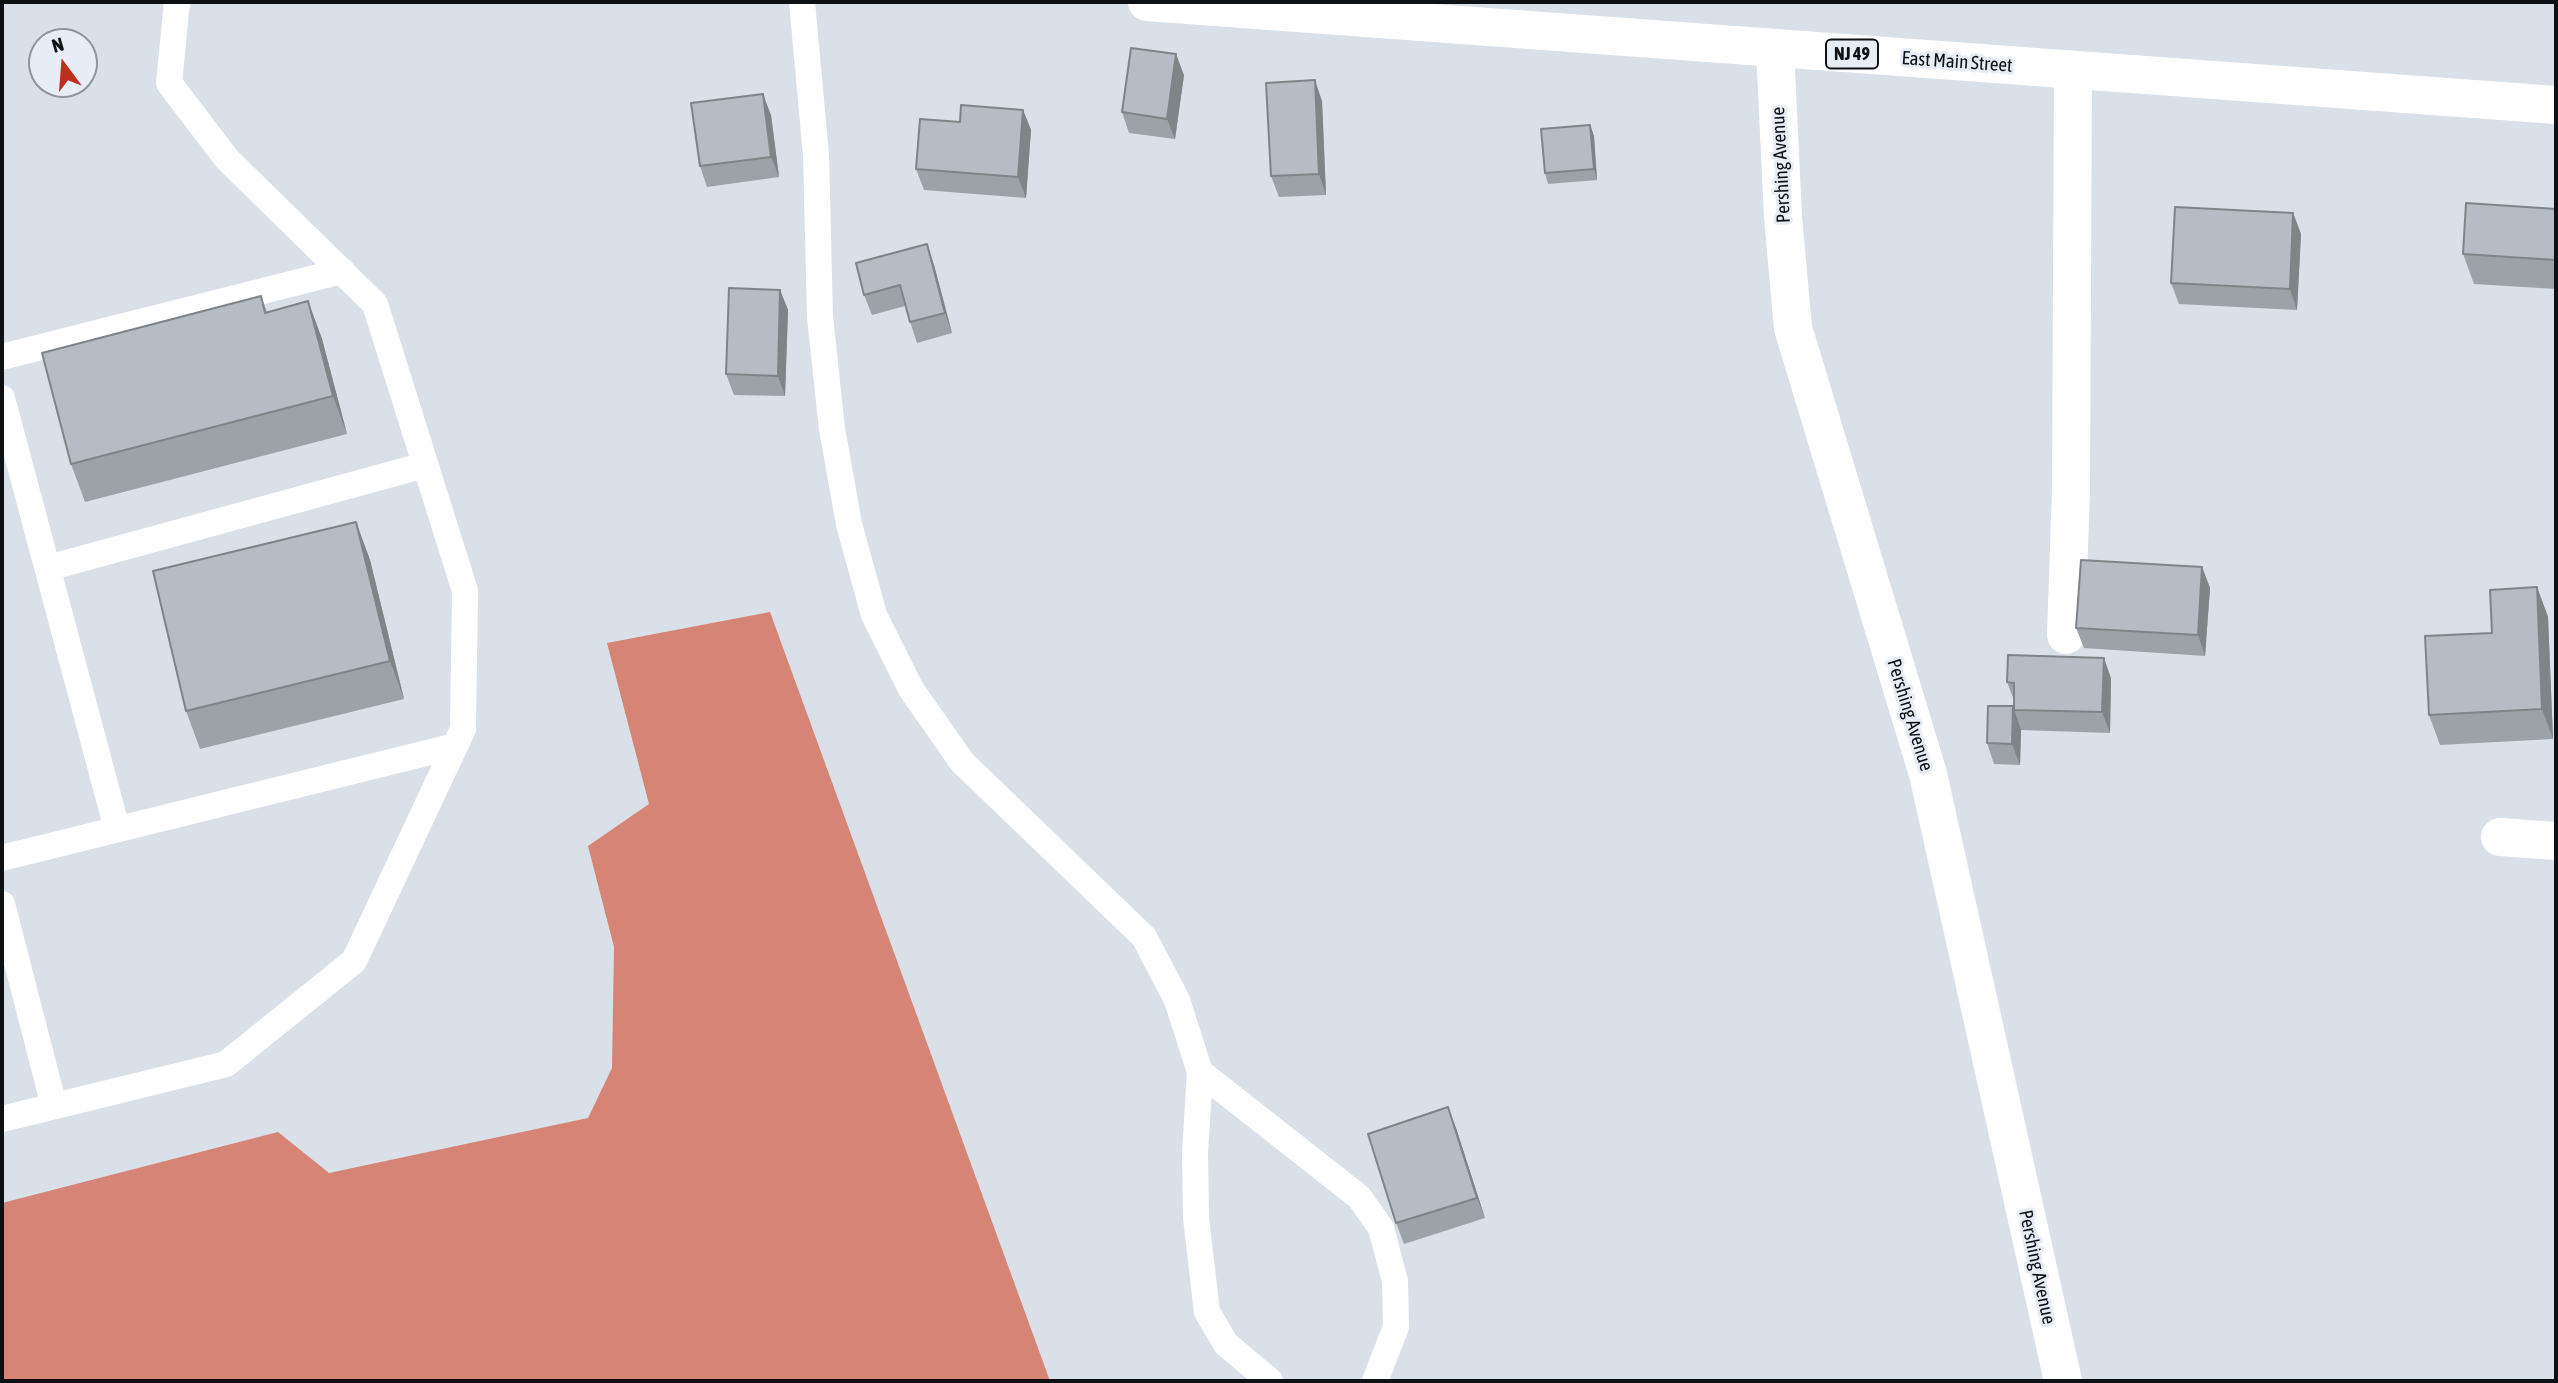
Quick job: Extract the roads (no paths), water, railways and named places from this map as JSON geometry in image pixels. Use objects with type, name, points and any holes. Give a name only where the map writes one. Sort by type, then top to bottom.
[{"type":"main road","name":"East Main Street","points":[[1147,2],[1241,5],[1775,49],[2342,87],[2556,105]]},
{"type":"main road","name":"Pershing Avenue","points":[[1775,49],[1793,328],[1928,774],[2063,1381]]},
{"type":"main road","points":[[2066,635],[2071,490],[2073,70]]},
{"type":"main road","points":[[2500,836],[2556,841]]},
{"type":"lane","points":[[2,1119],[226,1065],[354,961],[463,729],[465,592],[375,304],[228,159],[169,83],[177,2]]},
{"type":"lane","points":[[802,2],[818,180],[820,304],[832,429],[849,524],[874,615],[911,689],[962,762],[1144,937],[1177,1000],[1200,1072],[1195,1153],[1196,1218],[1207,1312],[1226,1344],[1254,1371],[1270,1381]]},
{"type":"lane","points":[[2,357],[342,271]]},
{"type":"lane","points":[[2,398],[117,829]]},
{"type":"lane","points":[[48,568],[425,465]]},
{"type":"lane","points":[[2,858],[455,746]]},
{"type":"lane","points":[[2,904],[54,1106]]},
{"type":"lane","points":[[1200,1072],[1359,1197],[1381,1228],[1395,1281],[1396,1327],[1375,1381]]}]
